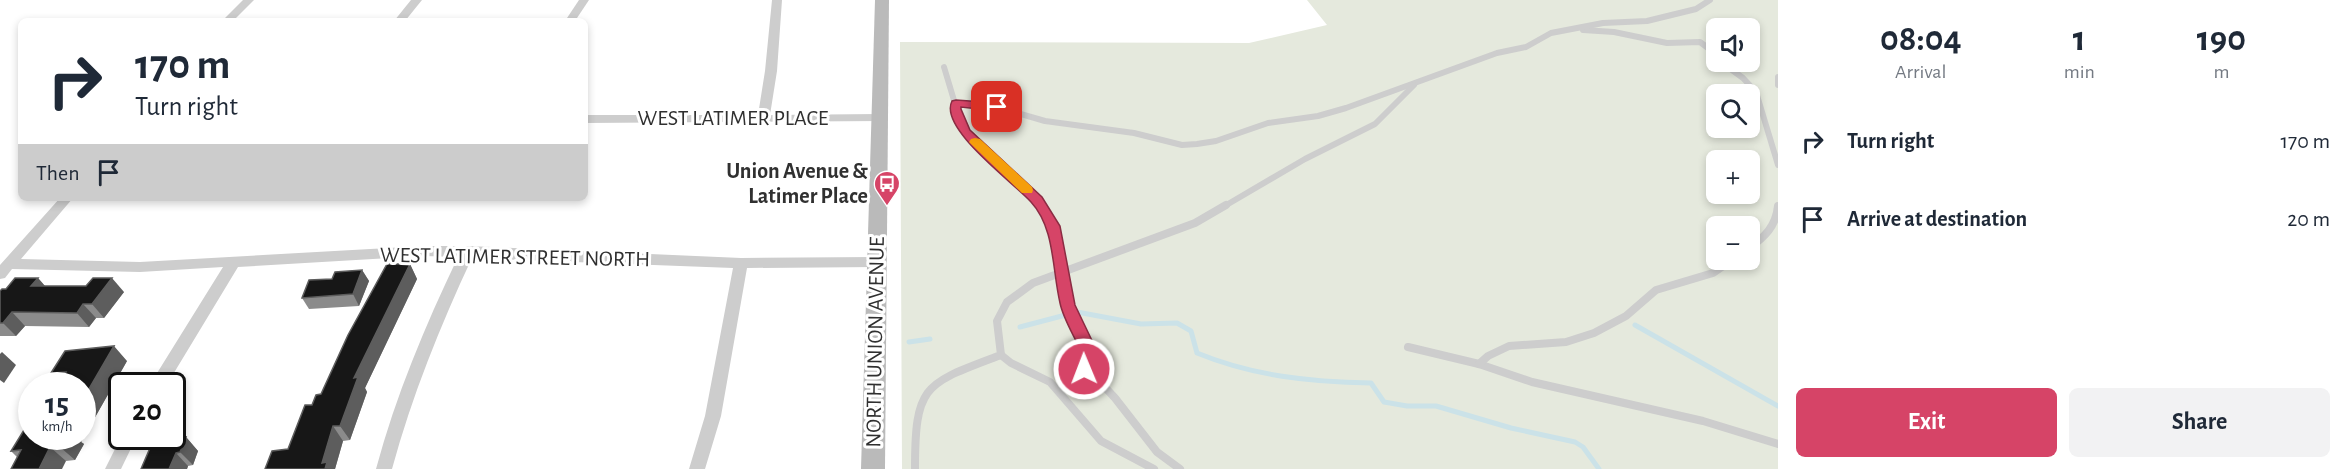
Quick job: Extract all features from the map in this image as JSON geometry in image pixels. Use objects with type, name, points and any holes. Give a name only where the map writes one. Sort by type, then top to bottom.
[{"type":"street","points":[[230,18],[249,0]]},
{"type":"street","points":[[402,18],[417,0]]},
{"type":"street","points":[[572,18],[584,0]]},
{"type":"street","points":[[764,117],[771,71],[777,0]]},
{"type":"street","name":"NORTH UNION AVENUE","points":[[873,469],[882,0]]},
{"type":"street","name":"WEST LATIMER PLACE","points":[[588,118],[880,118]]},
{"type":"street","points":[[4,269],[64,201]]},
{"type":"street","name":"WEST LATIMER STREET NORTH","points":[[4,269],[233,263],[379,252],[468,252],[741,263],[877,262]]},
{"type":"street","points":[[384,469],[415,370],[441,306],[468,252]]},
{"type":"street","points":[[166,372],[233,263]]},
{"type":"street","points":[[697,469],[713,416],[741,263]]},
{"type":"street","points":[[113,469],[122,450]]},
{"type":"lane","points":[[956,103],[997,107],[1045,121],[1134,133],[1187,145],[1216,141],[1268,123],[1318,116],[1373,99],[1497,53],[1526,46],[1551,33],[1603,23],[1647,21],[1696,9],[1710,0]]},
{"type":"lane","points":[[1581,29],[1614,32],[1666,43],[1701,42],[1706,46]]},
{"type":"lane","points":[[944,68],[956,103],[957,116],[966,133],[1043,207],[1056,236],[1067,305],[1088,349],[1082,360],[1084,369],[1105,385],[1153,449],[1180,469]]},
{"type":"lane","points":[[1735,72],[1756,92],[1778,165]]},
{"type":"lane","points":[[1778,77],[1778,85]]},
{"type":"lane","points":[[1154,469],[1101,441],[1050,382],[1011,363],[1001,355],[997,321],[1007,302],[1034,283],[1060,272],[1195,223],[1305,159],[1375,124],[1418,81]]},
{"type":"lane","points":[[1760,240],[1768,235],[1778,214],[1778,206]]},
{"type":"lane","points":[[1479,364],[1498,351],[1521,343],[1566,342],[1583,337],[1621,320],[1641,298],[1656,290],[1671,283],[1717,270]]},
{"type":"lane","points":[[1408,347],[1479,364],[1532,382],[1703,421],[1778,444]]},
{"type":"lane","points":[[915,469],[915,428],[920,405],[930,388],[944,377],[960,373],[1001,355]]},
{"type":"shaded area","points":[[1307,0],[1778,0],[1778,469],[902,469],[900,42],[1249,43],[1327,25]]},
{"type":"building","points":[[387,264],[410,264],[354,378],[358,377],[340,426],[333,426],[322,463],[327,462],[325,469],[265,469],[272,451],[288,449],[305,405],[312,405],[316,395],[321,394],[348,335]]},
{"type":"building","points":[[362,270],[353,294],[302,298],[309,280],[332,279],[335,272]]},
{"type":"building","points":[[15,278],[38,278],[31,286],[86,286],[93,278],[112,278],[92,304],[83,304],[77,313],[12,312],[3,323],[0,323],[0,291],[6,289]]},
{"type":"building","points":[[114,346],[96,377],[96,372],[52,372],[65,351]]},
{"type":"building","points":[[18,440],[18,450],[21,450],[11,451]]},
{"type":"building","points":[[21,450],[48,450],[39,469],[11,469]]},
{"type":"building","points":[[149,450],[181,450],[176,453],[169,469],[141,469]]},
{"type":"waterway","points":[[1020,327],[1077,312],[1141,324],[1177,323],[1191,331],[1197,353],[1218,361],[1282,376],[1371,383],[1384,402],[1407,406],[1436,406],[1511,428],[1575,442],[1583,447],[1599,469]]},
{"type":"waterway","points":[[1635,325],[1778,406]]},
{"type":"waterway","points":[[909,342],[930,339]]},
{"type":"slow traffic","points":[[975,142],[1027,190]]},
{"type":"place","name":"Union Avenue & Latimer Place","points":[[887,207]]},
{"type":"route","points":[[997,107],[956,103],[955,109],[958,121],[966,133],[1037,200],[1053,226],[1067,305],[1088,349],[1082,360],[1084,369]]}]
